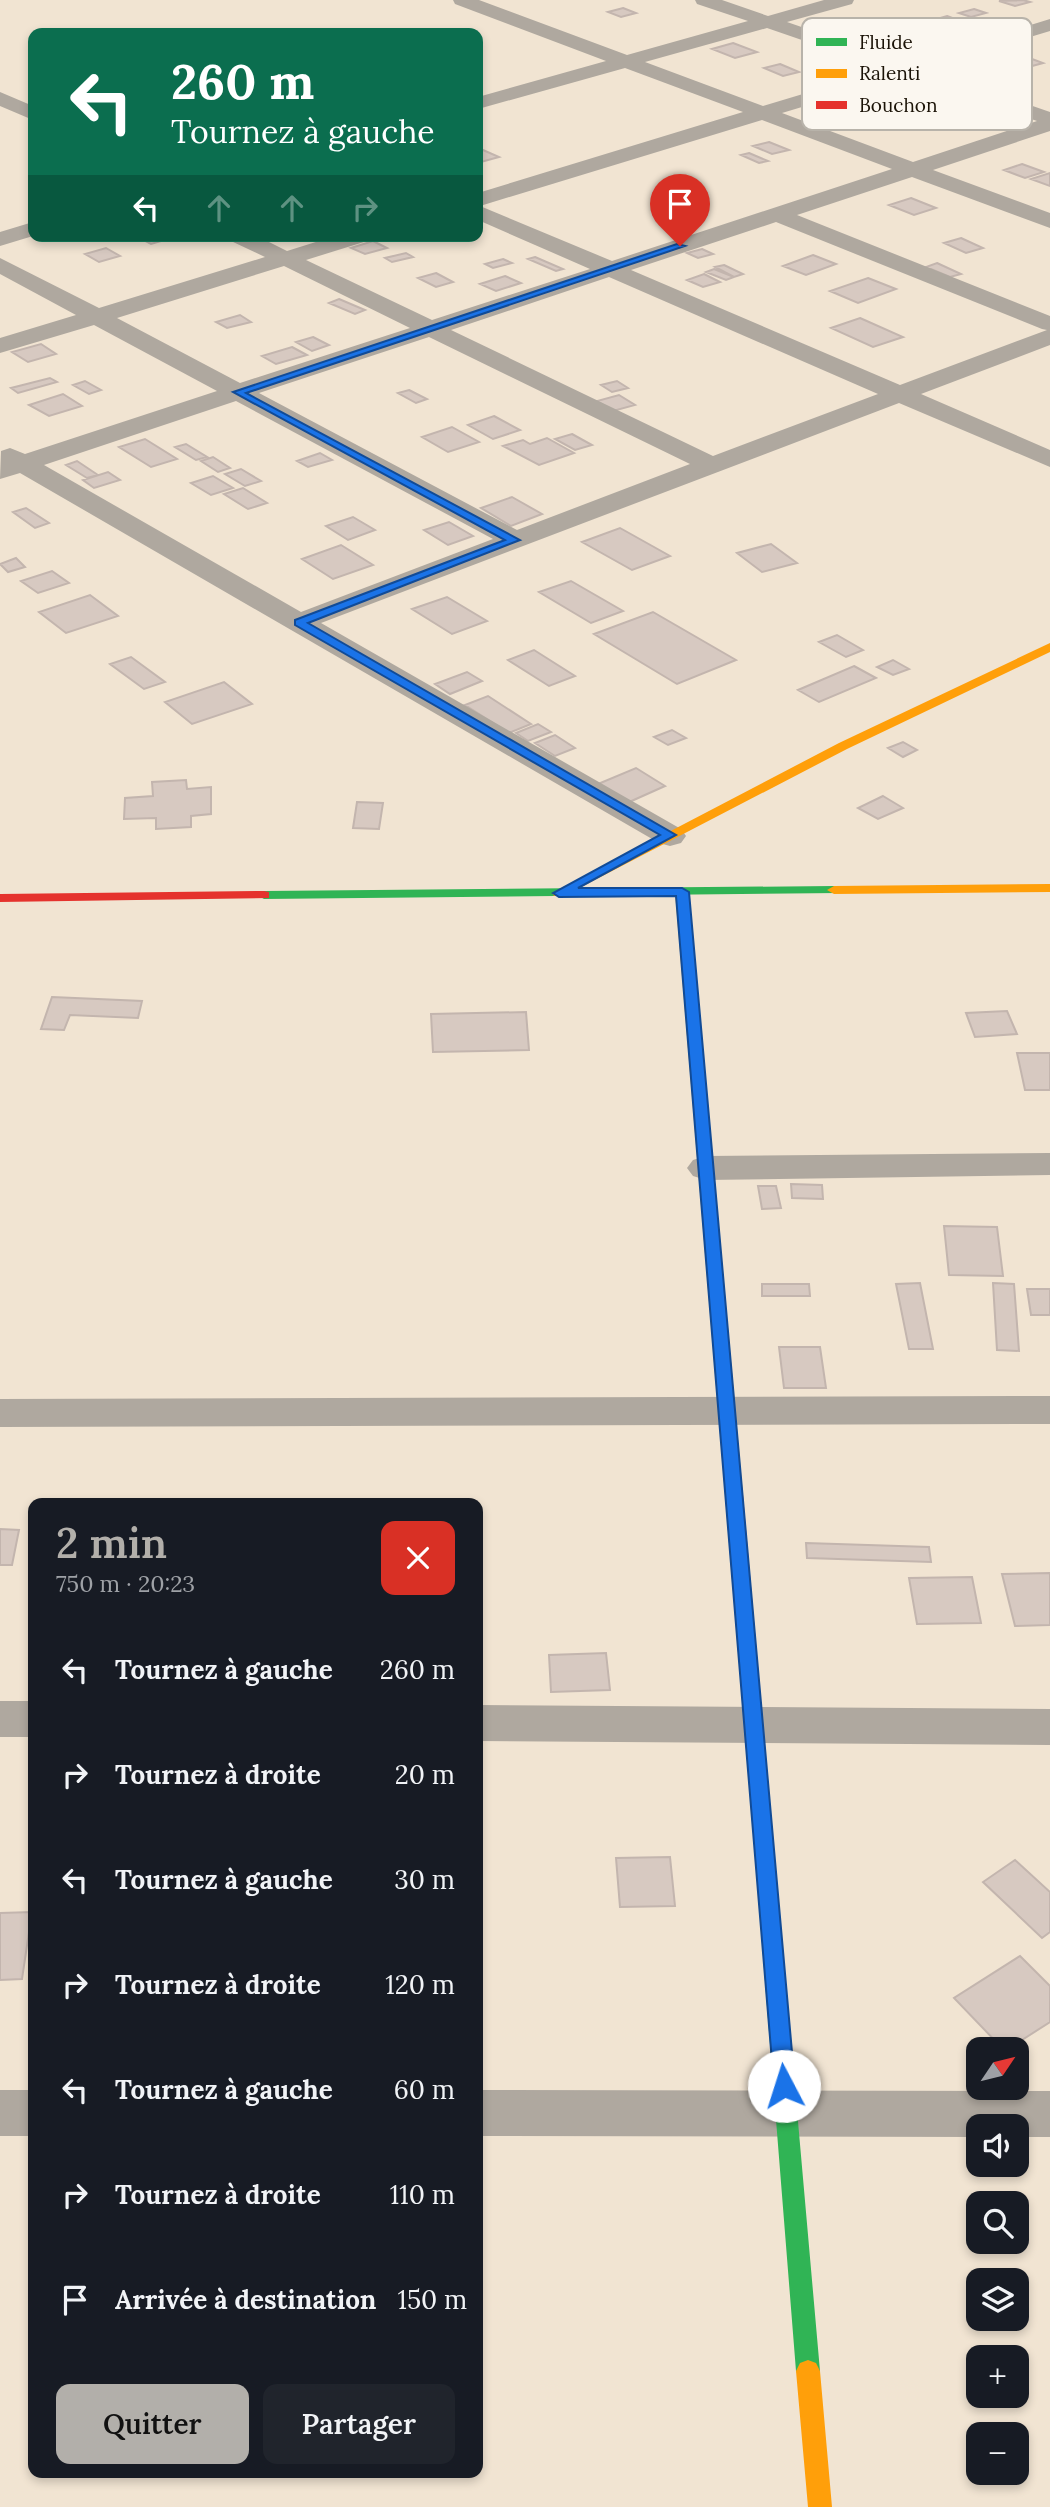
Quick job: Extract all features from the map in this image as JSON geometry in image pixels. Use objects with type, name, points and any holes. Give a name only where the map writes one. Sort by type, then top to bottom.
[{"type":"street","points":[[462,0],[802,128]]},
{"type":"street","points":[[704,0],[802,34]]},
{"type":"street","points":[[483,102],[845,0]]},
{"type":"street","points":[[1032,30],[1050,25]]},
{"type":"street","points":[[0,98],[28,112]]},
{"type":"street","points":[[483,198],[802,101]]},
{"type":"street","points":[[1032,114],[1050,121]]},
{"type":"street","points":[[1032,127],[1050,121]]},
{"type":"street","points":[[807,130],[1050,220]]},
{"type":"street","points":[[7,461],[238,392],[1024,130]]},
{"type":"street","points":[[483,214],[1050,459]]},
{"type":"street","points":[[776,214],[1050,324]]},
{"type":"street","points":[[0,239],[28,231]]},
{"type":"street","points":[[251,242],[712,465]]},
{"type":"street","points":[[0,346],[340,242]]},
{"type":"street","points":[[0,265],[515,540]]},
{"type":"street","points":[[299,622],[1050,337]]},
{"type":"street","points":[[7,461],[299,622],[670,835]]},
{"type":"street","points":[[559,893],[843,746],[1050,647]]},
{"type":"street","points":[[0,898],[682,892],[1046,885]]},
{"type":"street","points":[[682,892],[820,2507]]},
{"type":"street","points":[[706,1168],[1050,1164]]},
{"type":"street","points":[[0,1413],[1050,1410]]},
{"type":"street","points":[[0,1719],[28,1719]]},
{"type":"street","points":[[483,1723],[1050,1727]]},
{"type":"street","points":[[0,2113],[28,2113]]},
{"type":"street","points":[[483,2113],[1050,2114]]},
{"type":"building","points":[[999,1],[1030,2],[1015,6]]},
{"type":"building","points":[[623,8],[636,13],[621,17],[608,12]]},
{"type":"building","points":[[974,9],[986,13],[971,17],[959,13]]},
{"type":"building","points":[[733,43],[757,52],[735,58],[712,49]]},
{"type":"building","points":[[1032,59],[1043,63],[1032,66]]},
{"type":"building","points":[[780,64],[799,72],[783,76],[764,68]]},
{"type":"building","points":[[769,142],[789,150],[772,154],[753,146]]},
{"type":"building","points":[[483,150],[499,157],[483,161]]},
{"type":"building","points":[[749,153],[768,161],[759,163],[741,155]]},
{"type":"building","points":[[1022,164],[1044,172],[1025,178],[1004,170]]},
{"type":"building","points":[[1050,173],[1050,186],[1031,179]]},
{"type":"building","points":[[911,198],[936,208],[914,215],[889,205]]},
{"type":"building","points":[[961,238],[983,248],[966,253],[944,243]]},
{"type":"building","points":[[375,242],[387,248],[365,254],[351,248]]},
{"type":"building","points":[[106,248],[120,256],[99,262],[85,254]]},
{"type":"building","points":[[702,249],[713,254],[698,258],[687,253]]},
{"type":"building","points":[[406,253],[413,257],[392,262],[385,258]]},
{"type":"building","points":[[813,255],[836,264],[806,275],[783,266]]},
{"type":"building","points":[[535,257],[563,269],[556,271],[528,259]]},
{"type":"building","points":[[503,259],[512,263],[493,268],[485,264]]},
{"type":"building","points":[[937,263],[961,274],[950,277],[926,267]]},
{"type":"building","points":[[724,265],[743,274],[734,277],[715,267]]},
{"type":"building","points":[[714,269],[734,277],[726,280],[706,272]]},
{"type":"building","points":[[436,273],[453,282],[436,287],[418,278]]},
{"type":"building","points":[[704,274],[720,282],[703,287],[687,280]]},
{"type":"building","points":[[505,276],[521,283],[496,291],[480,284]]},
{"type":"building","points":[[868,278],[896,289],[858,303],[830,291]]},
{"type":"building","points":[[339,299],[365,310],[355,314],[329,303]]},
{"type":"building","points":[[240,315],[251,322],[227,328],[216,322]]},
{"type":"building","points":[[860,318],[903,337],[873,347],[831,328]]},
{"type":"building","points":[[313,337],[329,345],[312,351],[296,342]]},
{"type":"building","points":[[41,344],[56,354],[28,362],[12,352]]},
{"type":"building","points":[[292,347],[307,355],[276,364],[262,356]]},
{"type":"building","points":[[50,378],[57,382],[18,393],[11,388]]},
{"type":"building","points":[[85,381],[101,390],[89,394],[73,385]]},
{"type":"building","points":[[617,381],[628,388],[612,392],[601,385]]},
{"type":"building","points":[[409,390],[427,399],[416,403],[398,393]]},
{"type":"building","points":[[63,394],[82,406],[49,416],[29,405]]},
{"type":"building","points":[[619,395],[635,405],[613,411],[597,401]]},
{"type":"building","points":[[494,416],[520,430],[493,439],[468,425]]},
{"type":"building","points":[[452,427],[479,442],[448,452],[422,437]]},
{"type":"building","points":[[572,434],[592,445],[575,450],[555,439]]},
{"type":"building","points":[[547,438],[574,453],[539,465],[503,446],[523,440],[530,444]]},
{"type":"building","points":[[145,439],[177,459],[151,467],[119,447]]},
{"type":"building","points":[[186,444],[207,457],[196,460],[175,447]]},
{"type":"building","points":[[320,453],[332,460],[308,467],[297,461]]},
{"type":"building","points":[[213,457],[230,468],[218,472],[201,461]]},
{"type":"building","points":[[77,461],[98,475],[87,478],[66,465]]},
{"type":"building","points":[[241,469],[261,481],[245,486],[225,474]]},
{"type":"building","points":[[108,472],[120,480],[94,488],[83,480]]},
{"type":"building","points":[[213,476],[233,488],[211,495],[191,483]]},
{"type":"building","points":[[243,488],[267,503],[248,509],[224,494]]},
{"type":"building","points":[[512,497],[542,514],[511,526],[481,508]]},
{"type":"building","points":[[26,508],[49,523],[35,528],[13,512]]},
{"type":"building","points":[[353,517],[375,530],[348,540],[326,526]]},
{"type":"building","points":[[449,522],[473,536],[448,545],[424,530]]},
{"type":"building","points":[[620,528],[670,556],[632,570],[582,542]]},
{"type":"building","points":[[771,544],[797,563],[762,572],[737,553]]},
{"type":"building","points":[[341,545],[373,565],[333,579],[302,559]]},
{"type":"building","points":[[16,558],[25,567],[8,572],[0,564]]},
{"type":"building","points":[[52,571],[69,583],[38,593],[21,581]]},
{"type":"building","points":[[571,581],[623,611],[591,623],[539,592]]},
{"type":"building","points":[[90,595],[118,616],[66,633],[39,612]]},
{"type":"building","points":[[447,597],[487,621],[452,634],[412,609]]},
{"type":"building","points":[[653,612],[736,660],[677,684],[594,634]]},
{"type":"building","points":[[837,635],[863,650],[846,657],[819,642]]},
{"type":"building","points":[[534,650],[575,676],[549,686],[508,660]]},
{"type":"building","points":[[131,657],[165,682],[144,689],[110,664]]},
{"type":"building","points":[[893,660],[909,669],[893,675],[877,667]]},
{"type":"building","points":[[854,666],[876,678],[819,702],[798,690]]},
{"type":"building","points":[[467,672],[482,681],[450,694],[435,684]]},
{"type":"building","points":[[224,682],[252,704],[192,724],[165,702]]},
{"type":"building","points":[[488,696],[531,724],[509,733],[465,705]]},
{"type":"building","points":[[538,724],[551,732],[528,741],[516,733]]},
{"type":"building","points":[[672,730],[686,738],[668,745],[654,737]]},
{"type":"building","points":[[555,735],[575,748],[555,756],[535,743]]},
{"type":"building","points":[[903,742],[917,750],[903,757],[888,748]]},
{"type":"building","points":[[636,768],[665,786],[627,803],[598,784]]},
{"type":"building","points":[[186,780],[187,789],[211,787],[211,814],[191,816],[191,827],[156,829],[156,818],[124,819],[125,798],[153,796],[152,782]]},
{"type":"building","points":[[883,796],[903,808],[878,819],[858,808]]},
{"type":"building","points":[[357,802],[383,803],[379,829],[353,828]]},
{"type":"building","points":[[52,997],[142,1001],[138,1018],[70,1015],[64,1030],[41,1029]]},
{"type":"building","points":[[1007,1011],[1017,1034],[975,1037],[966,1013]]},
{"type":"building","points":[[526,1012],[529,1050],[433,1052],[431,1014]]},
{"type":"building","points":[[1017,1053],[1050,1053],[1050,1090],[1025,1090]]},
{"type":"building","points":[[791,1184],[822,1185],[823,1199],[792,1198]]},
{"type":"building","points":[[758,1186],[776,1186],[781,1208],[762,1209]]},
{"type":"building","points":[[944,1226],[997,1227],[1003,1276],[949,1275]]},
{"type":"building","points":[[920,1283],[933,1349],[909,1349],[896,1284]]},
{"type":"building","points":[[993,1283],[1014,1284],[1019,1351],[997,1350]]},
{"type":"building","points":[[762,1284],[809,1284],[810,1296],[762,1296]]},
{"type":"building","points":[[1027,1289],[1050,1289],[1050,1315],[1031,1315]]},
{"type":"building","points":[[779,1347],[820,1347],[826,1388],[784,1388]]},
{"type":"building","points":[[0,1529],[19,1530],[12,1565],[0,1565]]},
{"type":"building","points":[[806,1543],[929,1547],[931,1562],[807,1558]]},
{"type":"building","points":[[1050,1573],[1050,1625],[1015,1626],[1002,1574]]},
{"type":"building","points":[[972,1577],[981,1623],[917,1624],[909,1578]]},
{"type":"building","points":[[606,1653],[610,1690],[551,1692],[549,1655]]},
{"type":"building","points":[[670,1857],[675,1906],[620,1907],[616,1858]]},
{"type":"building","points":[[1015,1860],[1050,1892],[1050,1932],[1042,1938],[983,1882]]},
{"type":"building","points":[[28,1912],[28,1939],[22,1979],[0,1980],[0,1913]]},
{"type":"building","points":[[1020,1956],[1050,1986],[1050,2022],[1027,2037],[991,2037],[954,1998]]},
{"type":"traffic: fast","points":[[264,895],[834,890]]},
{"type":"traffic: fast","points":[[769,1906],[808,2371]]},
{"type":"traffic: slow","points":[[559,893],[843,746],[1050,647]]},
{"type":"traffic: slow","points":[[834,890],[1050,888]]},
{"type":"traffic: slow","points":[[682,892],[734,1495]]},
{"type":"traffic: slow","points":[[808,2371],[820,2507]]},
{"type":"traffic: jam","points":[[0,898],[264,895]]},
{"type":"traffic: jam","points":[[734,1495],[769,1906]]},
{"type":"route","points":[[680,246],[238,392],[515,540],[299,622],[670,835],[559,893],[682,892],[784,2086]]}]
